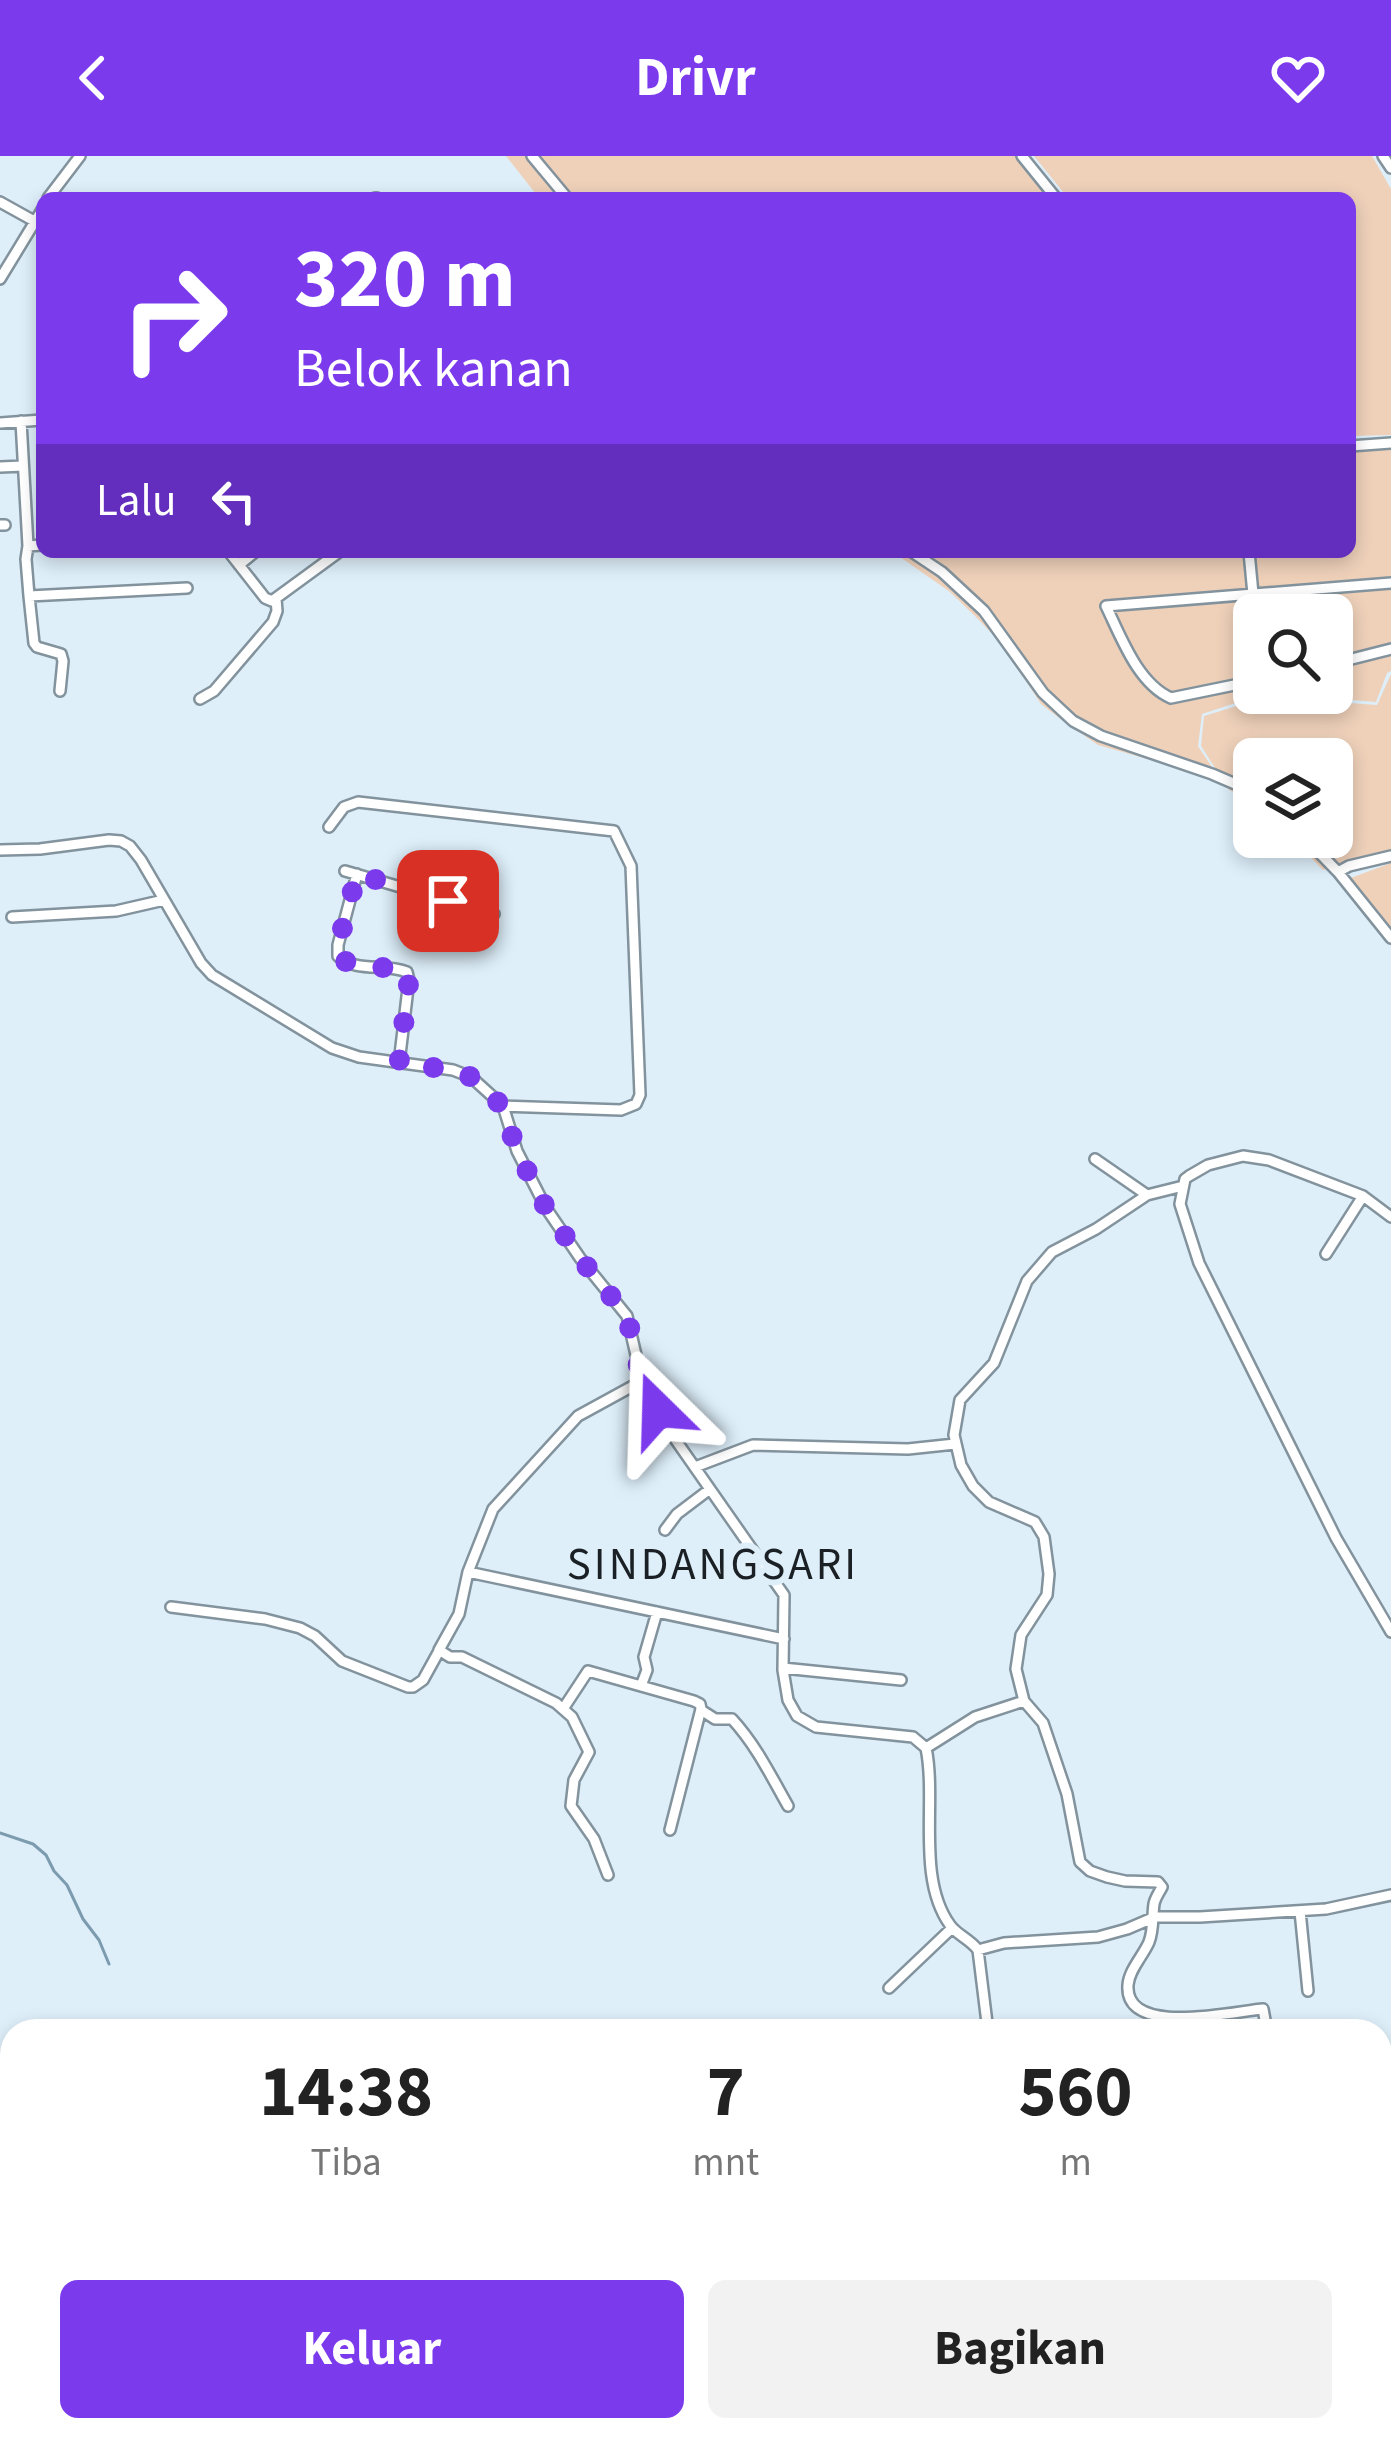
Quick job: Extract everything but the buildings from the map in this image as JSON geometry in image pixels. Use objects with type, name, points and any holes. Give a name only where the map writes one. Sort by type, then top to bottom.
[{"type":"street","points":[[53,192],[80,156]]},
{"type":"street","points":[[532,156],[562,192]]},
{"type":"street","points":[[1022,156],[1051,192]]},
{"type":"street","points":[[1383,156],[1391,168]]},
{"type":"street","points":[[0,202],[35,222],[0,279]]},
{"type":"street","points":[[0,423],[36,420]]},
{"type":"street","points":[[21,421],[29,596],[37,647],[61,653],[60,691]]},
{"type":"street","points":[[1356,446],[1391,443]]},
{"type":"street","points":[[0,467],[23,466]]},
{"type":"street","points":[[26,502],[36,501]]},
{"type":"street","points":[[28,546],[36,545]]},
{"type":"street","points":[[234,558],[272,601],[331,558]]},
{"type":"street","points":[[239,565],[247,558]]},
{"type":"street","points":[[921,558],[984,611],[1043,693],[1073,721],[1101,736],[1233,783]]},
{"type":"street","points":[[1249,558],[1252,594]]},
{"type":"street","points":[[1273,594],[1391,583]]},
{"type":"street","points":[[29,596],[188,588]]},
{"type":"street","points":[[1233,597],[1106,606],[1144,674],[1163,695],[1171,698],[1233,685]]},
{"type":"street","points":[[200,699],[214,691],[273,622],[276,599]]},
{"type":"street","points":[[1353,659],[1391,649]]},
{"type":"street","points":[[329,827],[344,807],[358,802],[614,831],[631,866],[640,1095],[636,1104],[621,1110],[502,1106]]},
{"type":"street","points":[[0,850],[122,841],[130,846],[212,975],[332,1048],[358,1058],[453,1070],[471,1077],[502,1106],[517,1151],[546,1208],[627,1316],[642,1381],[675,1439],[784,1594],[783,1668],[797,1716],[816,1727],[913,1737],[926,1748],[935,1887],[952,1928],[978,1950],[987,2019]]},
{"type":"street","points":[[1338,872],[1391,856]]},
{"type":"street","points":[[1324,858],[1391,938]]},
{"type":"street","points":[[345,871],[494,914]]},
{"type":"street","points":[[357,874],[338,956],[351,965],[407,972],[399,1063]]},
{"type":"street","points":[[12,917],[116,910],[164,900]]},
{"type":"street","points":[[1391,1216],[1364,1196],[1270,1160],[1243,1156],[1197,1170],[1185,1179],[1180,1204],[1199,1263],[1336,1538],[1391,1632]]},
{"type":"street","points":[[1095,1160],[1147,1196]]},
{"type":"street","points":[[1176,2019],[1142,2010],[1129,1992],[1128,1981],[1149,1940],[1154,1904],[1162,1887],[1158,1882],[1108,1877],[1080,1862],[1067,1794],[1043,1723],[1024,1701],[1016,1656],[1021,1635],[1047,1595],[1044,1537],[1035,1522],[988,1502],[961,1466],[956,1444],[957,1407],[994,1363],[1027,1281],[1052,1252],[1147,1196],[1183,1186]]},
{"type":"street","points":[[1326,1254],[1364,1196]]},
{"type":"street","points":[[171,1607],[266,1618],[300,1628],[342,1661],[413,1688],[423,1680],[459,1614],[468,1572],[494,1509],[578,1416],[642,1381]]},
{"type":"street","points":[[695,1467],[753,1444],[908,1449],[956,1444]]},
{"type":"street","points":[[665,1530],[677,1514],[710,1489]]},
{"type":"street","points":[[468,1572],[784,1639]]},
{"type":"street","points":[[641,1686],[657,1612]]},
{"type":"street","points":[[440,1651],[556,1703],[572,1717],[589,1752],[574,1780],[571,1806],[594,1839],[608,1875]]},
{"type":"street","points":[[783,1668],[901,1680]]},
{"type":"street","points":[[563,1709],[589,1671],[700,1704],[670,1830]]},
{"type":"street","points":[[926,1748],[975,1717],[1024,1701]]},
{"type":"street","points":[[700,1710],[715,1719],[732,1719],[788,1806]]},
{"type":"street","points":[[978,1950],[1004,1942],[1098,1937],[1155,1916],[1300,1911],[1391,1895]]},
{"type":"street","points":[[1300,1911],[1308,1991]]},
{"type":"street","points":[[889,1988],[952,1928]]},
{"type":"street","points":[[1187,2019],[1263,2008],[1265,2019]]},
{"type":"shaded area","points":[[506,156],[1017,156],[1046,192],[534,192]]},
{"type":"shaded area","points":[[1034,156],[1372,156],[1391,189],[1391,435],[1356,436],[1356,192],[1063,192]]},
{"type":"shaded area","points":[[1391,449],[1391,671],[1376,702],[1353,700],[1353,594],[1233,594],[1233,704],[1202,714],[1198,746],[1224,785],[1098,745],[1041,704],[1001,643],[975,616],[902,558],[1356,558],[1356,450]]},
{"type":"shaded area","points":[[1391,674],[1391,852],[1323,870],[1311,858],[1353,858],[1353,738],[1233,738],[1233,792],[1201,746],[1204,716],[1233,707],[1233,714],[1353,714],[1353,703],[1377,705]]},
{"type":"shaded area","points":[[1391,863],[1391,932],[1348,879]]},
{"type":"waterway","points":[[0,1833],[33,1844],[46,1855],[109,1964]]},
{"type":"district","name":"SINDANGSARI","points":[[713,1563]]},
{"type":"route","points":[[448,901],[357,874],[338,956],[351,965],[407,972],[399,1063],[471,1077],[502,1106],[517,1151],[546,1208],[627,1316],[642,1381],[658,1410]]}]
